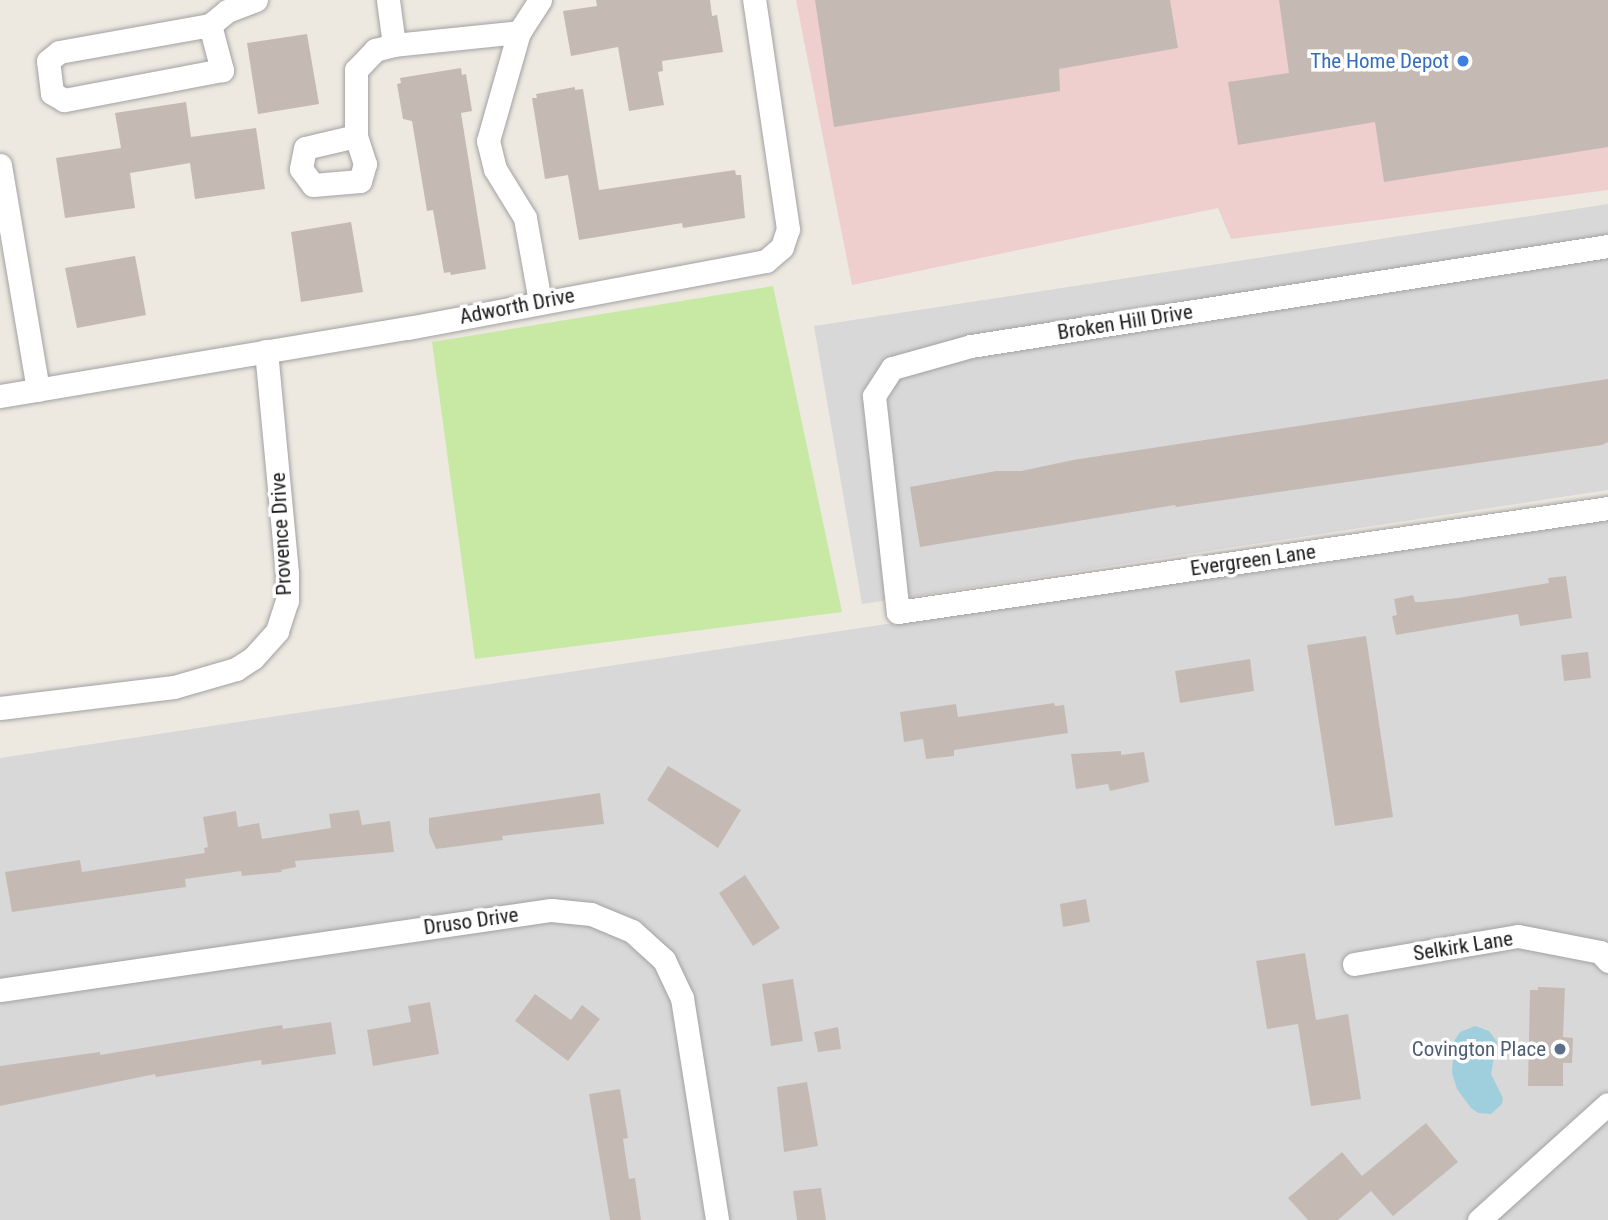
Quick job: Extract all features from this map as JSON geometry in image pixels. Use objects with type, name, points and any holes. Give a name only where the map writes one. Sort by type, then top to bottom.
[{"type":"street","points":[[210,26],[222,70],[64,100],[52,93],[48,61],[60,52],[210,26],[227,10],[256,0]]},
{"type":"street","points":[[388,0],[394,45]]},
{"type":"street","points":[[540,0],[519,32],[488,141],[495,170],[525,218],[540,301]]},
{"type":"street","name":"Adworth Drive","points":[[0,396],[408,328],[540,301],[766,261],[782,247],[788,229],[754,0]]},
{"type":"street","points":[[356,136],[356,70],[375,50],[394,45],[519,32]]},
{"type":"street","points":[[0,165],[38,390]]},
{"type":"street","name":"Broken Hill Drive","points":[[898,612],[874,396],[892,368],[971,346],[1608,246]]},
{"type":"street","name":"Provence Drive","points":[[0,708],[174,687],[236,669],[253,658],[277,631],[287,601],[287,573],[267,351]]},
{"type":"street","name":"Evergreen Lane","points":[[898,612],[1608,508]]},
{"type":"street","name":"Druso Drive","points":[[0,990],[551,910],[592,914],[632,931],[664,960],[682,998],[717,1220]]},
{"type":"street","name":"Selkirk Lane","points":[[1354,964],[1518,936],[1600,952],[1608,961]]},
{"type":"street","points":[[1479,1220],[1608,1104]]},
{"type":"shaded area","points":[[796,0],[1608,0],[1608,190],[1231,239],[1218,208],[852,285]]},
{"type":"shaded area","points":[[1608,204],[1608,490],[862,604],[814,326]]},
{"type":"shaded area","points":[[1608,515],[1608,1220],[0,1220],[0,758]]},
{"type":"green space","points":[[773,286],[842,612],[475,659],[432,342]]},
{"type":"water","points":[[1475,1026],[1489,1031],[1497,1042],[1491,1074],[1503,1098],[1502,1104],[1491,1114],[1478,1113],[1471,1108],[1457,1089],[1452,1073],[1454,1041],[1460,1032]]},
{"type":"building","points":[[596,0],[710,0],[712,16],[717,15],[723,52],[662,61],[663,71],[658,72],[664,105],[629,111],[618,47],[571,56],[563,11],[597,6]]},
{"type":"building","points":[[815,0],[1170,0],[1178,48],[1059,69],[1060,91],[834,127]]},
{"type":"building","name":"The Home Depot","points":[[1279,0],[1608,0],[1608,147],[1384,182],[1375,122],[1238,145],[1228,82],[1289,73]]},
{"type":"building","points":[[307,34],[319,104],[258,114],[247,43]]},
{"type":"building","points":[[461,68],[462,75],[466,74],[472,111],[461,113],[486,269],[451,275],[450,272],[444,273],[433,210],[427,211],[412,121],[403,119],[397,84],[401,83],[400,78]]},
{"type":"building","points":[[575,87],[575,90],[583,89],[599,190],[735,170],[736,175],[741,175],[745,218],[683,228],[682,223],[579,240],[568,175],[545,179],[532,98],[537,98],[536,94]]},
{"type":"building","points":[[186,102],[191,137],[256,128],[265,189],[195,199],[190,163],[130,173],[135,208],[65,218],[56,158],[121,148],[115,113]]},
{"type":"building","points":[[351,222],[363,292],[301,302],[291,232]]},
{"type":"building","points":[[135,256],[146,315],[77,328],[65,268]]},
{"type":"building","points":[[1608,379],[1608,442],[1602,445],[1176,507],[1175,505],[920,547],[910,487],[996,471],[1021,471],[1073,460]]},
{"type":"building","points":[[1566,576],[1572,618],[1520,626],[1518,614],[1396,635],[1392,616],[1397,615],[1394,599],[1413,595],[1415,602],[1458,598],[1549,583],[1548,578]]},
{"type":"building","points":[[1366,636],[1393,817],[1335,826],[1307,645]]},
{"type":"building","points":[[1588,652],[1591,678],[1564,681],[1561,655]]},
{"type":"building","points":[[1250,659],[1254,691],[1180,703],[1175,671]]},
{"type":"building","points":[[1054,703],[1055,706],[1064,705],[1068,733],[954,750],[954,756],[926,759],[923,739],[904,742],[900,712],[956,704],[958,717]]},
{"type":"building","points":[[1121,751],[1121,755],[1144,752],[1149,782],[1110,791],[1108,784],[1076,789],[1071,754]]},
{"type":"building","points":[[668,766],[741,810],[718,848],[647,800]]},
{"type":"building","points":[[600,793],[604,824],[502,836],[503,840],[436,849],[429,833],[429,818]]},
{"type":"building","points":[[359,810],[362,825],[390,821],[394,852],[295,861],[296,867],[281,870],[282,872],[242,876],[241,871],[185,879],[186,887],[12,912],[5,872],[80,860],[82,872],[205,853],[204,848],[208,847],[203,817],[236,811],[238,827],[259,823],[262,839],[331,828],[329,814]]},
{"type":"building","points":[[745,875],[780,928],[753,946],[719,893]]},
{"type":"building","points":[[1086,899],[1090,922],[1063,927],[1060,904]]},
{"type":"building","points":[[1305,953],[1316,1020],[1348,1014],[1361,1099],[1311,1106],[1298,1024],[1267,1029],[1256,961]]},
{"type":"building","points":[[793,979],[803,1041],[771,1046],[762,984]]},
{"type":"building","points":[[1538,987],[1565,988],[1563,1037],[1573,1038],[1572,1063],[1563,1063],[1563,1086],[1528,1086],[1530,990],[1538,990]]},
{"type":"building","points":[[535,994],[571,1020],[582,1005],[600,1019],[568,1061],[515,1021]]},
{"type":"building","points":[[430,1002],[439,1054],[373,1066],[367,1030],[411,1022],[408,1006]]},
{"type":"building","points":[[331,1022],[336,1054],[262,1065],[261,1060],[156,1077],[155,1074],[0,1106],[0,1066],[100,1052],[100,1055],[282,1025],[283,1029]]},
{"type":"building","points":[[838,1027],[841,1049],[818,1052],[814,1032]]},
{"type":"building","points":[[807,1082],[818,1146],[784,1152],[777,1087]]},
{"type":"building","points":[[620,1089],[628,1138],[623,1139],[629,1179],[635,1178],[641,1220],[610,1220],[589,1094]]},
{"type":"building","points":[[1426,1123],[1458,1162],[1393,1216],[1371,1191],[1338,1220],[1308,1220],[1288,1198],[1342,1152],[1362,1176]]},
{"type":"building","points":[[821,1188],[826,1220],[797,1220],[793,1191]]},
{"type":"place","name":"The Home Depot","points":[[1463,61]]},
{"type":"place","name":"Covington Place","points":[[1560,1049]]}]
